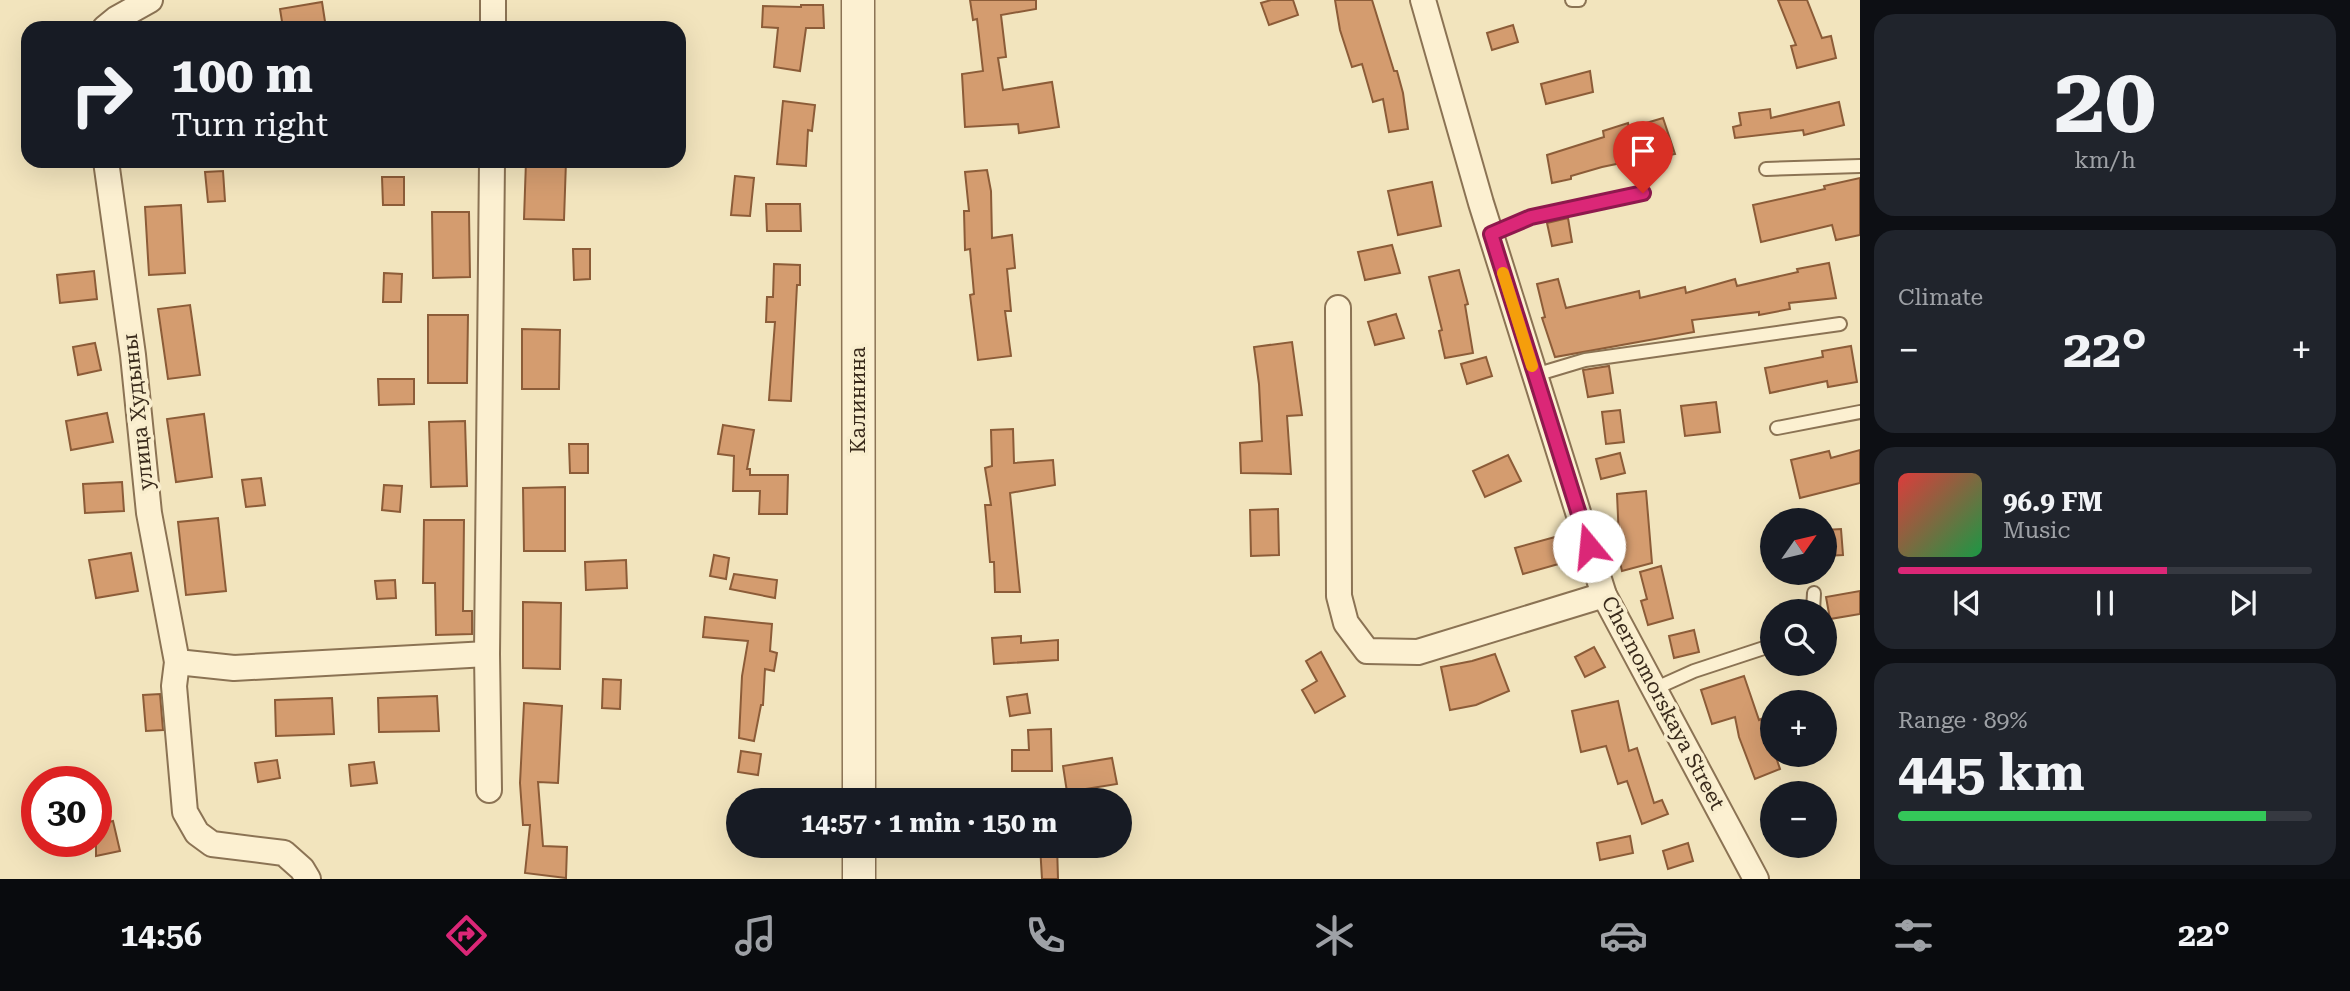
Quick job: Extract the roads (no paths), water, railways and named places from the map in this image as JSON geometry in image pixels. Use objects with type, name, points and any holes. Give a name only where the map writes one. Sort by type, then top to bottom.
[{"type":"street","points":[[114,21],[150,0]]},
{"type":"street","points":[[493,0],[493,21]]},
{"type":"street","name":"Калинина","points":[[858,0],[859,788]]},
{"type":"street","name":"Chernomorskaya Street","points":[[1427,2],[1491,234],[1604,595],[1756,879]]},
{"type":"street","name":"улица Худыны","points":[[107,168],[133,355],[149,513],[177,662],[174,686],[186,812],[197,833],[212,844],[284,853],[302,869],[308,879]]},
{"type":"street","points":[[489,790],[487,654],[492,168]]},
{"type":"street","points":[[1338,308],[1339,596],[1346,623],[1367,651],[1418,652],[1604,595]]},
{"type":"street","points":[[177,662],[234,668],[487,654]]},
{"type":"street","points":[[859,858],[859,879]]},
{"type":"lane","points":[[1572,0],[1579,0]]},
{"type":"lane","points":[[1766,169],[1860,166]]},
{"type":"lane","points":[[1491,234],[1531,217],[1643,193]]},
{"type":"lane","points":[[1535,375],[1586,360],[1840,324]]},
{"type":"lane","points":[[1777,428],[1860,412]]},
{"type":"lane","points":[[1814,599],[1815,593]]},
{"type":"lane","points":[[1654,689],[1694,671],[1760,649]]}]
